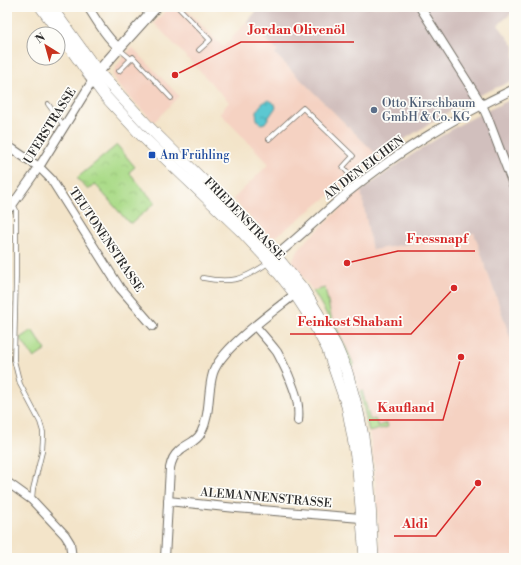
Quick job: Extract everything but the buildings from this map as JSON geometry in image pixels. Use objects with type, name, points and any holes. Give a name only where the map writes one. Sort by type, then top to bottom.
[{"type":"main road","name":"FRIEDENSTRASSE","points":[[41,7],[95,76],[230,207],[273,259],[302,289],[317,312],[336,346],[347,372],[358,412],[363,436],[373,558]]},
{"type":"main road","name":"FRIEDENSTRASSE","points":[[51,7],[95,76]]},
{"type":"main road","name":"FRIEDENSTRASSE","points":[[273,259],[310,317],[327,348],[345,401],[357,464],[365,558]]},
{"type":"street","points":[[88,7],[102,29],[119,48]]},
{"type":"street","points":[[95,76],[156,7]]},
{"type":"street","points":[[420,7],[482,105],[514,187]]},
{"type":"street","name":"UFERSTRASSE","points":[[7,211],[40,167],[95,76]]},
{"type":"street","name":"AN DEN EICHEN","points":[[273,259],[358,185],[402,152],[449,123],[514,89]]},
{"type":"street","name":"TEUTONENSTRASSE","points":[[7,143],[11,148],[40,167],[51,179],[120,288],[153,326]]},
{"type":"street","points":[[165,558],[169,473],[171,464],[177,452],[197,439],[204,427],[214,369],[229,349],[295,294]]},
{"type":"street","points":[[255,326],[274,348],[283,363],[296,394],[298,404],[298,422]]},
{"type":"street","points":[[7,482],[32,500],[66,537],[70,543],[72,558]]},
{"type":"street","name":"ALEMANNENSTRASSE","points":[[168,502],[361,518]]},
{"type":"lane","points":[[178,7],[210,40],[199,50]]},
{"type":"lane","points":[[119,48],[131,59],[133,57],[171,98]]},
{"type":"lane","points":[[119,71],[131,59]]},
{"type":"lane","points":[[48,104],[64,126]]},
{"type":"lane","points":[[269,139],[303,108],[353,156],[343,168],[358,185]]},
{"type":"lane","points":[[13,204],[16,210],[14,360],[20,384],[38,419],[44,437],[42,452],[33,488],[32,500]]},
{"type":"lane","points":[[203,278],[213,280],[238,279],[263,267],[273,259]]},
{"type":"shaded area","points":[[169,7],[184,7],[223,47],[247,22],[278,51],[276,55],[379,157],[278,235],[273,237],[266,235],[233,199],[269,164],[220,113],[229,102],[154,23]]},
{"type":"shaded area","points":[[260,7],[514,7],[514,11],[498,25],[514,46],[514,80],[470,99],[408,137],[379,157],[275,54],[278,51],[247,22]]},
{"type":"shaded area","points":[[132,47],[179,96],[154,122],[118,85],[113,75],[116,67]]},
{"type":"shaded area","points":[[514,98],[514,348],[474,233],[372,250],[361,191],[410,156],[457,126]]},
{"type":"shaded area","points":[[361,191],[372,250],[474,233],[514,348],[514,558],[381,558],[374,463],[360,391],[328,315],[313,291],[291,262],[301,246]]},
{"type":"green space","points":[[117,145],[135,167],[129,172],[155,203],[131,223],[128,222],[95,184],[88,190],[77,178]]},
{"type":"green space","points":[[325,288],[331,316],[354,365],[351,367],[334,328],[313,291]]},
{"type":"green space","points":[[32,330],[46,350],[34,358],[20,338]]},
{"type":"green space","points":[[362,390],[370,420],[375,419],[378,426],[387,423],[388,427],[369,432],[360,391]]},
{"type":"water","points":[[269,100],[276,107],[265,123],[261,124],[258,121],[256,114],[259,107],[265,101]]},
{"type":"place","name":"Jordan Olivenöl","points":[[175,75]]},
{"type":"place","name":"Otto Kirschbaum GmbH & Co. KG","points":[[374,110]]},
{"type":"place","name":"Am Frühling","points":[[152,155]]},
{"type":"place","name":"Fressnapf","points":[[347,263]]},
{"type":"place","name":"Feinkost Shabani","points":[[454,288]]},
{"type":"place","name":"Kaufland","points":[[461,357]]},
{"type":"place","name":"Aldi","points":[[478,483]]}]
